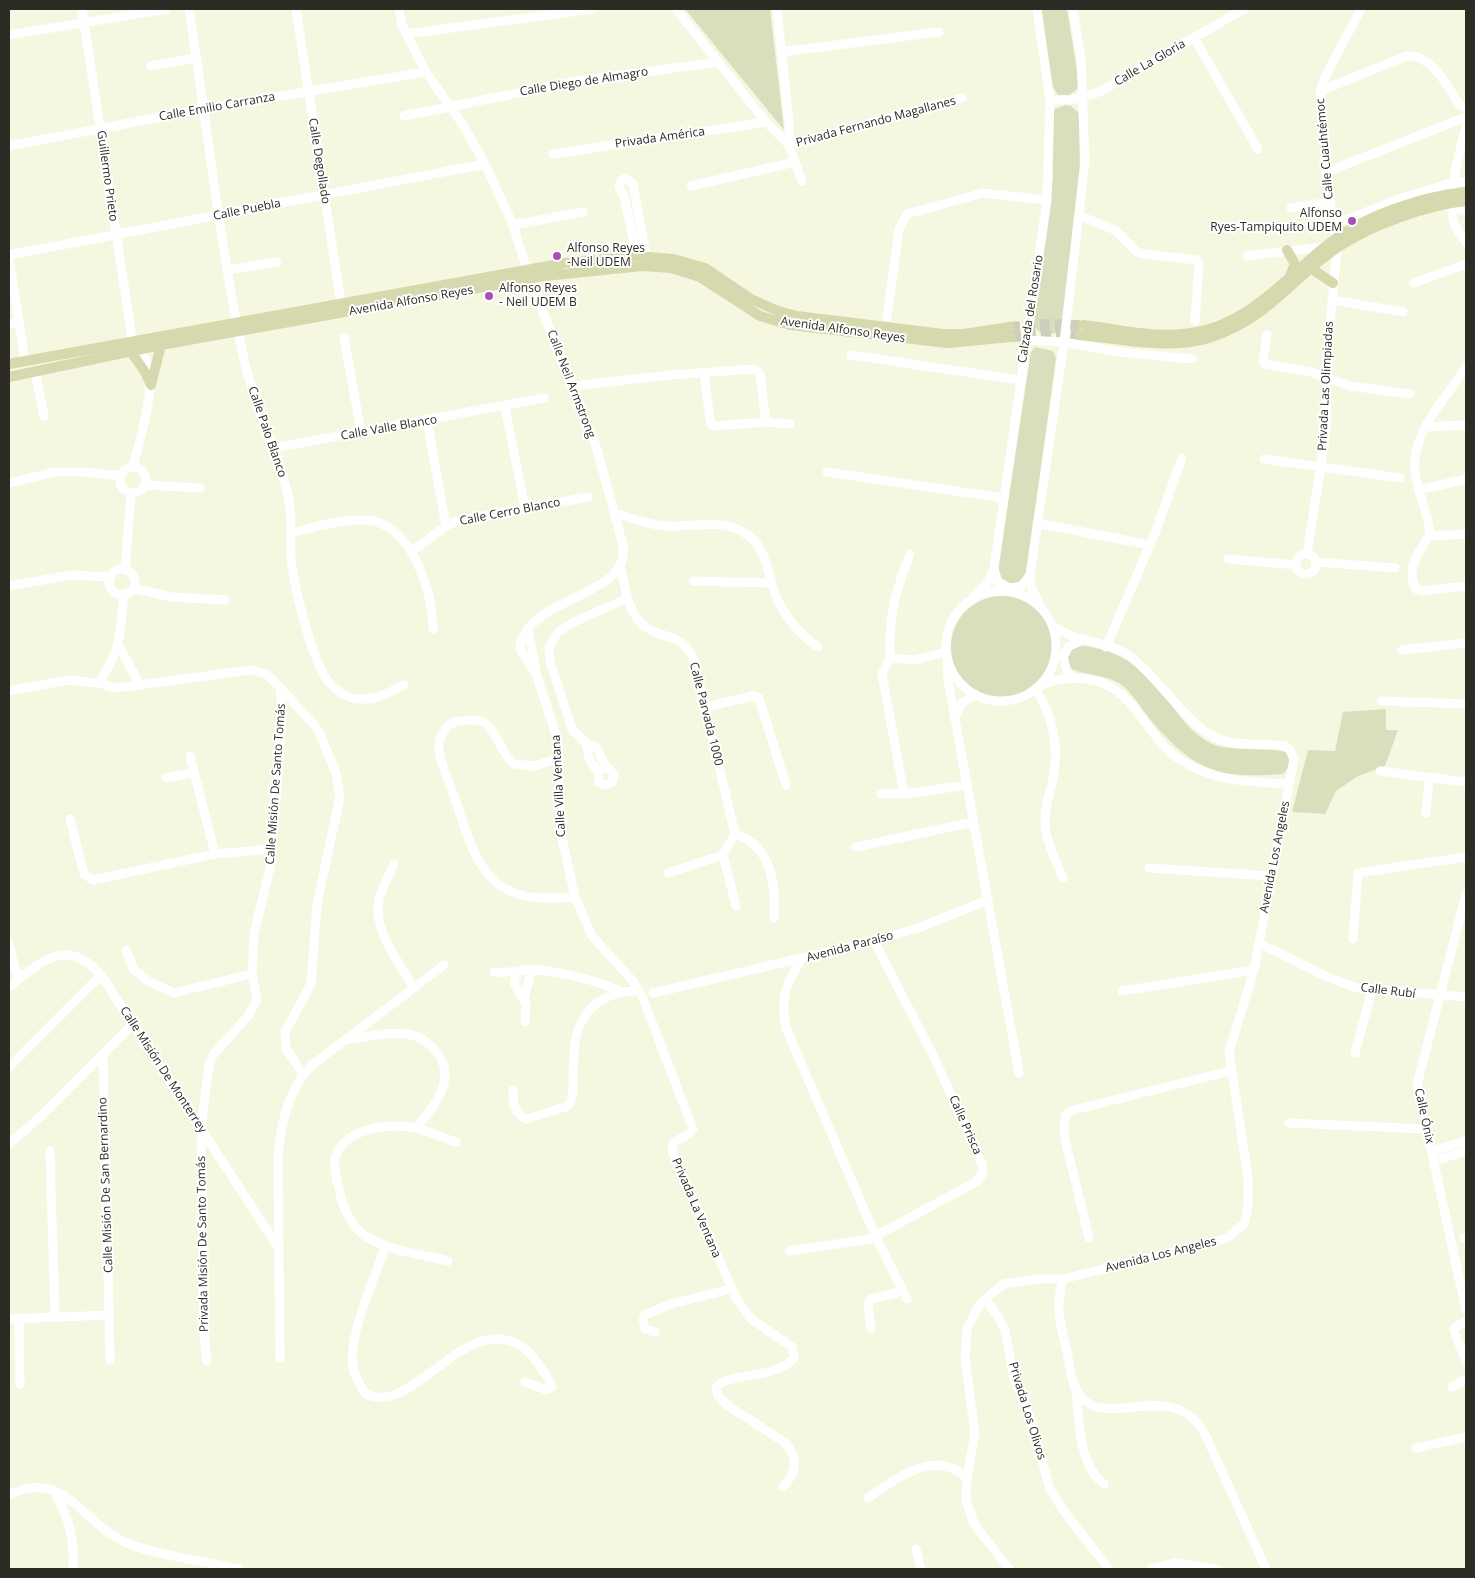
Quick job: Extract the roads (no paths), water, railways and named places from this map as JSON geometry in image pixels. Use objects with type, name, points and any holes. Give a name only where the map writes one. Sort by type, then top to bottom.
[{"type":"main road","points":[[1336,243],[1312,269],[1270,306],[1230,330],[1207,338],[1170,342],[1082,330],[1166,334],[1205,330],[1226,323],[1250,310],[1325,247],[1403,207],[1442,195],[1466,192]]},
{"type":"main road","points":[[1350,235],[1405,217],[1466,201]]},
{"type":"main road","points":[[1288,250],[1295,264],[1290,277]]},
{"type":"main road","name":"Avenida Alfonso Reyes","points":[[9,377],[135,348],[342,308],[528,275],[608,268],[672,268],[700,277],[760,316],[790,325],[948,343],[1010,332],[943,334],[797,316],[764,306],[705,268],[673,258],[641,256],[565,263],[528,275]]},
{"type":"main road","points":[[1312,269],[1333,283]]},
{"type":"main road","name":"Avenida Alfonso Reyes","points":[[9,364],[161,345],[238,327]]},
{"type":"main road","points":[[151,385],[161,345]]},
{"type":"main road","points":[[135,348],[151,385]]},
{"type":"main road","points":[[9,368],[26,361]]},
{"type":"street","name":"Guillermo Prieto","points":[[82,9],[114,235],[135,348]]},
{"type":"street","points":[[9,35],[166,9]]},
{"type":"street","name":"Calle Palo Blanco","points":[[189,9],[219,215],[238,327],[248,377],[289,500],[291,555],[296,590],[317,658],[326,678],[344,694],[365,700],[383,696],[404,685]]},
{"type":"street","name":"Calle Degollado","points":[[296,9],[342,308]]},
{"type":"street","name":"Calle Neil Armstrong","points":[[399,9],[406,34],[426,72],[450,105],[485,164],[513,225],[528,275],[596,446],[624,551],[620,566]]},
{"type":"street","points":[[406,34],[592,9]]},
{"type":"street","points":[[676,9],[686,24],[719,62],[766,122],[789,145]]},
{"type":"street","points":[[777,9],[789,123],[789,145],[802,181]]},
{"type":"street","name":"Calzada del Rosario","points":[[946,654],[947,632],[950,623],[962,607],[988,582],[994,568],[1047,200],[1050,100],[1037,9]]},
{"type":"street","points":[[1041,607],[1032,589],[1030,575],[1064,342],[1085,161],[1081,58],[1073,9]]},
{"type":"street","name":"Calle La Gloria","points":[[1050,100],[1083,98],[1110,86],[1244,9]]},
{"type":"street","name":"Calle Cuauhtémoc","points":[[1336,243],[1326,172],[1320,92],[1327,73],[1361,9]]},
{"type":"street","points":[[781,52],[939,32]]},
{"type":"street","points":[[1194,38],[1258,149]]},
{"type":"street","points":[[1320,92],[1406,56],[1414,56],[1428,63],[1459,104],[1466,108]]},
{"type":"street","points":[[151,66],[196,58]]},
{"type":"street","name":"Calle Diego de Almagro","points":[[404,116],[450,105],[577,81],[719,62]]},
{"type":"street","name":"Calle Emilio Carranza","points":[[9,146],[203,109],[426,72]]},
{"type":"street","name":"Privada Fernando Magallanes","points":[[789,145],[876,123],[962,98]]},
{"type":"street","points":[[1326,172],[1466,117]]},
{"type":"street","name":"Privada América","points":[[553,154],[766,122]]},
{"type":"street","points":[[1466,125],[1454,182],[1452,209],[1455,227],[1466,243]]},
{"type":"street","points":[[690,186],[795,162]]},
{"type":"street","name":"Calle Puebla","points":[[9,257],[485,164]]},
{"type":"street","points":[[625,178],[633,184],[641,256],[624,196],[619,187],[620,182],[625,178]]},
{"type":"street","points":[[1332,216],[1346,220],[1399,199],[1454,182],[1466,182]]},
{"type":"street","points":[[887,317],[899,229],[907,214],[983,193],[1047,200]]},
{"type":"street","points":[[1291,208],[1330,202]]},
{"type":"street","points":[[1452,209],[1466,209]]},
{"type":"street","points":[[513,225],[582,212]]},
{"type":"street","points":[[1080,216],[1110,228],[1137,252],[1195,259],[1198,261],[1195,321]]},
{"type":"street","name":"Privada Las Olimpiadas","points":[[1306,554],[1326,419],[1325,377],[1336,243]]},
{"type":"street","points":[[1247,256],[1325,247]]},
{"type":"street","points":[[9,257],[26,361]]},
{"type":"street","points":[[228,270],[277,262]]},
{"type":"street","points":[[1414,283],[1466,264]]},
{"type":"street","points":[[1332,300],[1403,312]]},
{"type":"street","points":[[9,324],[20,322]]},
{"type":"street","points":[[1267,336],[1265,364],[1325,377],[1350,386],[1410,394]]},
{"type":"street","points":[[344,337],[361,432]]},
{"type":"street","points":[[1026,340],[1064,342],[1119,352],[1192,359]]},
{"type":"street","points":[[851,354],[1020,380]]},
{"type":"street","points":[[1466,367],[1418,442],[1414,461],[1419,490],[1427,515],[1429,536],[1419,549],[1414,561],[1412,577],[1416,588],[1427,591],[1466,586]]},
{"type":"street","points":[[573,386],[704,372],[754,369],[759,372],[766,422]]},
{"type":"street","points":[[35,371],[44,416]]},
{"type":"street","points":[[704,372],[710,420],[713,426],[766,422],[790,424]]},
{"type":"street","points":[[133,467],[151,385]]},
{"type":"street","name":"Calle Valle Blanco","points":[[273,448],[505,407],[544,398]]},
{"type":"street","points":[[505,407],[525,508]]},
{"type":"street","points":[[427,421],[446,526]]},
{"type":"street","points":[[1426,428],[1466,426]]},
{"type":"street","points":[[1106,647],[1150,545],[1182,458]]},
{"type":"street","points":[[1264,459],[1400,478]]},
{"type":"street","points":[[146,485],[145,474],[138,467],[125,469],[120,476],[122,487],[131,493],[138,492],[146,485],[200,488]]},
{"type":"street","points":[[9,483],[55,472],[83,472],[120,476]]},
{"type":"street","points":[[827,472],[1003,498]]},
{"type":"street","points":[[1419,490],[1466,479]]},
{"type":"street","points":[[125,569],[131,493]]},
{"type":"street","name":"Calle Cerro Blanco","points":[[412,551],[446,526],[471,517],[588,497]]},
{"type":"street","points":[[615,513],[654,525],[716,524],[738,529],[753,539],[758,545],[771,583],[786,614],[800,632],[818,648]]},
{"type":"street","points":[[291,533],[335,523],[367,520],[381,524],[412,551],[424,576],[433,615],[433,629]]},
{"type":"street","points":[[1037,524],[1150,545]]},
{"type":"street","points":[[1429,536],[1466,534]]},
{"type":"street","points":[[904,794],[882,674],[890,658],[889,631],[892,606],[910,554]]},
{"type":"street","points":[[1306,554],[1313,556],[1316,562],[1314,571],[1306,574],[1298,571],[1296,565],[1299,557],[1306,554]]},
{"type":"street","points":[[1228,559],[1296,565]]},
{"type":"street","points":[[1316,562],[1395,568]]},
{"type":"street","name":"Calle Parvada 1000","points":[[620,566],[628,598],[641,623],[657,633],[677,638],[691,655],[735,834]]},
{"type":"street","name":"Calle Villa Ventana","points":[[620,566],[613,576],[539,617],[528,628],[537,676],[555,726],[559,758],[561,834],[575,897],[592,936],[640,994]]},
{"type":"street","points":[[994,568],[997,581],[1009,588],[1022,586],[1030,575]]},
{"type":"street","points":[[133,588],[134,577],[125,569],[116,570],[110,576],[110,587],[118,594],[124,594],[133,588],[171,597],[225,600]]},
{"type":"street","points":[[9,586],[72,575],[110,576]]},
{"type":"street","points":[[693,581],[771,583]]},
{"type":"street","points":[[970,600],[988,594],[1007,592],[1025,597],[1048,614],[1054,628],[1056,652],[1053,665],[1038,688]]},
{"type":"street","points":[[98,683],[112,664],[119,646],[124,594]]},
{"type":"street","points":[[602,770],[597,748],[586,743],[572,729],[550,661],[549,647],[558,632],[574,622],[628,598]]},
{"type":"street","points":[[946,654],[956,676],[975,694],[987,700],[1012,701],[1038,688],[1072,678],[1093,680],[1124,695],[1165,747],[1181,761],[1196,769],[1232,781],[1289,784],[1294,759],[1290,750],[1280,745],[1229,742],[1210,735],[1192,720],[1158,680],[1124,652],[1082,640],[1054,628]]},
{"type":"street","points":[[1072,678],[1067,672],[1063,656],[1069,646],[1082,640]]},
{"type":"street","points":[[1402,650],[1466,643]]},
{"type":"street","points":[[119,646],[140,685]]},
{"type":"street","points":[[890,658],[914,660],[946,654]]},
{"type":"street","points":[[946,654],[946,669],[1019,1073]]},
{"type":"street","points":[[9,691],[68,680],[98,683],[116,688],[250,670],[266,674],[315,726],[336,773],[340,797],[316,904],[311,984],[285,1032],[286,1049],[303,1074]]},
{"type":"street","points":[[1038,688],[1050,718],[1055,745],[1054,777],[1045,822],[1062,878]]},
{"type":"street","name":"Calle Misión De Santo Tomás","points":[[201,1127],[209,1065],[213,1055],[250,1015],[257,999],[252,974],[254,934],[271,864],[281,735],[281,691]]},
{"type":"street","points":[[955,719],[961,704],[975,694]]},
{"type":"street","points":[[705,707],[752,696],[759,698],[786,785]]},
{"type":"street","points":[[1382,701],[1466,704]]},
{"type":"street","points":[[559,758],[535,766],[514,764],[504,754],[490,727],[484,722],[476,720],[454,722],[444,732],[440,741],[443,764],[473,849],[493,879],[499,885],[522,896],[544,898],[575,897]]},
{"type":"street","points":[[190,756],[215,854]]},
{"type":"street","points":[[1380,771],[1466,782]]},
{"type":"street","points":[[166,778],[194,772]]},
{"type":"street","points":[[1426,813],[1429,778]]},
{"type":"street","name":"Avenida Los Angeles","points":[[1009,1569],[970,1516],[966,1500],[967,1478],[975,1433],[965,1342],[971,1319],[985,1299],[1004,1284],[1036,1279],[1063,1279],[1220,1240],[1234,1234],[1246,1218],[1248,1178],[1231,1071],[1230,1046],[1254,970],[1270,876],[1289,784]]},
{"type":"street","points":[[881,794],[904,794],[968,785]]},
{"type":"street","points":[[70,819],[84,874],[93,880],[215,854],[272,850]]},
{"type":"street","points":[[856,847],[974,822]]},
{"type":"street","points":[[668,873],[723,855],[735,834],[752,842],[767,863],[775,893],[774,918]]},
{"type":"street","points":[[723,855],[736,906]]},
{"type":"street","points":[[1353,939],[1358,873],[1466,857]]},
{"type":"street","points":[[394,864],[379,900],[379,918],[384,933],[414,987]]},
{"type":"street","points":[[1148,868],[1270,876]]},
{"type":"street","name":"Calle Ónix","points":[[1466,894],[1417,1085],[1466,1310]]},
{"type":"street","name":"Avenida Paraíso","points":[[906,1299],[875,1235],[786,1028],[782,998],[802,958],[874,941],[918,928],[988,900]]},
{"type":"street","name":"Calle Prisca","points":[[790,1251],[870,1239],[976,1182],[982,1176],[983,1171],[935,1059],[874,941]]},
{"type":"street","name":"Calle Rubí","points":[[1259,943],[1327,977],[1372,990],[1466,997]]},
{"type":"street","points":[[9,944],[18,980]]},
{"type":"street","points":[[126,950],[134,970],[148,981],[174,993],[252,974]]},
{"type":"street","name":"Calle Misión De Monterrey","points":[[9,987],[48,958],[64,954],[80,956],[90,962],[101,975],[132,1025],[201,1127],[278,1248]]},
{"type":"street","points":[[653,992],[802,958]]},
{"type":"street","points":[[280,1358],[279,1140],[285,1115],[303,1074],[444,965]]},
{"type":"street","points":[[1122,991],[1254,970]]},
{"type":"street","points":[[494,972],[517,973],[531,971],[554,973],[610,986],[621,992],[640,994]]},
{"type":"street","points":[[524,1000],[531,971]]},
{"type":"street","points":[[517,973],[514,983],[526,1004],[525,1022]]},
{"type":"street","points":[[9,1067],[101,975]]},
{"type":"street","points":[[1355,1053],[1372,990]]},
{"type":"street","points":[[513,1090],[515,1109],[518,1114],[527,1119],[568,1106],[572,1093],[575,1042],[580,1025],[595,1004],[603,998],[621,992]]},
{"type":"street","name":"Privada La Ventana","points":[[640,994],[693,1129],[673,1143],[672,1151],[731,1289],[750,1318],[792,1347],[794,1358],[778,1370],[722,1382],[717,1386],[716,1391],[727,1405],[784,1442],[792,1452],[794,1471],[783,1487]]},
{"type":"street","points":[[9,1144],[40,1117],[132,1025]]},
{"type":"street","points":[[345,1040],[400,1034],[417,1037],[432,1046],[444,1065],[445,1077],[437,1102],[416,1128]]},
{"type":"street","name":"Calle Misión De San Bernardino","points":[[103,1055],[110,1360]]},
{"type":"street","points":[[1089,1238],[1063,1127],[1064,1116],[1070,1111],[1231,1071]]},
{"type":"street","points":[[1289,1123],[1426,1129]]},
{"type":"street","name":"Privada Misión De Santo Tomás","points":[[201,1127],[204,1334],[207,1362]]},
{"type":"street","points":[[448,1261],[386,1245],[366,1237],[351,1221],[339,1192],[334,1161],[338,1150],[353,1135],[383,1127],[416,1128],[456,1142]]},
{"type":"street","points":[[1432,1151],[1466,1142]]},
{"type":"street","points":[[50,1151],[55,1316]]},
{"type":"street","points":[[1434,1161],[1466,1151]]},
{"type":"street","points":[[386,1245],[354,1340],[352,1366],[356,1378],[366,1394],[381,1398],[391,1396],[423,1380],[461,1350],[490,1339],[508,1340],[521,1345],[535,1360],[552,1387],[548,1390],[524,1382]]},
{"type":"street","points":[[1063,1279],[1058,1306],[1075,1386],[1087,1460],[1095,1477],[1104,1484]]},
{"type":"street","points":[[655,1332],[645,1329],[642,1320],[645,1315],[671,1304],[731,1289]]},
{"type":"street","points":[[871,1328],[868,1304],[871,1299],[896,1294],[902,1289]]},
{"type":"street","name":"Privada Los Olivos","points":[[985,1299],[1005,1330],[1014,1379],[1032,1421],[1049,1487],[1063,1510],[1109,1569]]},
{"type":"street","points":[[9,1319],[110,1315]]},
{"type":"street","points":[[19,1320],[20,1384]]},
{"type":"street","points":[[1466,1321],[1454,1328],[1466,1362]]},
{"type":"street","points":[[1452,1387],[1466,1379]]},
{"type":"street","points":[[1075,1386],[1093,1405],[1105,1409],[1169,1405],[1182,1409],[1193,1417],[1204,1432],[1266,1569]]},
{"type":"street","points":[[1416,1448],[1466,1437]]},
{"type":"street","points":[[868,1498],[921,1466],[945,1465],[956,1469],[967,1478]]},
{"type":"street","points":[[9,1495],[32,1486],[41,1486],[66,1496],[109,1532],[126,1542],[239,1569]]},
{"type":"street","points":[[56,1493],[66,1513],[75,1549],[73,1569]]},
{"type":"street","points":[[916,1549],[921,1569]]},
{"type":"street","points":[[1151,1569],[1176,1564],[1217,1569]]},
{"type":"tunnel","points":[[1010,327],[1046,324],[1083,325]]},
{"type":"tunnel","points":[[1011,337],[1062,333],[1080,335]]},
{"type":"place","name":"Alfonso Ryes-Tampiquito UDEM","points":[[1352,221]]},
{"type":"place","name":"Alfonso Reyes -Neil UDEM","points":[[557,256]]},
{"type":"place","name":"Alfonso Reyes - Neil UDEM B","points":[[489,296]]}]
